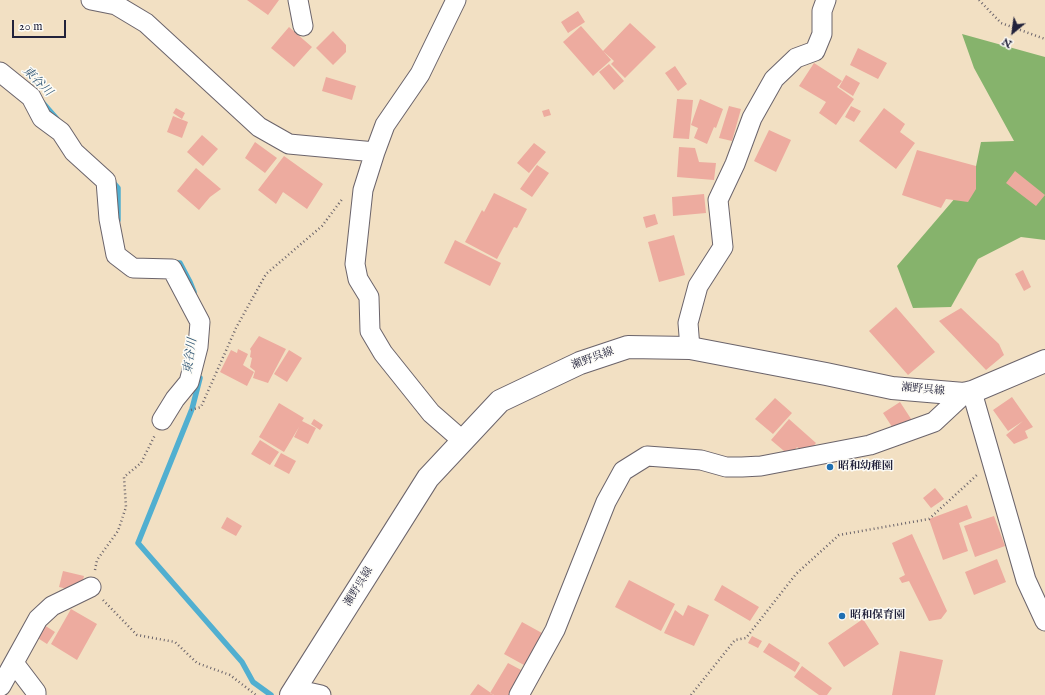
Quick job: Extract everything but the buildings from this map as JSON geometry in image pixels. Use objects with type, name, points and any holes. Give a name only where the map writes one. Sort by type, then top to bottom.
[{"type":"main road","name":"瀬野呉線","points":[[292,693],[428,478],[500,401],[580,363],[628,347],[690,348],[892,388],[968,393],[1045,361]]},
{"type":"street","points":[[91,0],[116,6],[146,23],[259,127],[289,144],[375,152]]},
{"type":"street","points":[[456,0],[420,74],[385,125],[363,190],[355,264],[358,279],[369,297],[370,330],[383,353],[431,413],[463,441]]},
{"type":"street","points":[[690,348],[688,323],[698,286],[723,247],[718,200],[735,164],[752,118],[774,79],[796,58],[815,51],[822,34],[822,11],[826,0]]},
{"type":"street","points":[[294,1],[303,26]]},
{"type":"street","points":[[0,72],[31,96],[42,118],[61,132],[74,152],[106,182],[109,219],[116,255],[133,268],[172,269],[200,322],[198,347],[189,382],[175,399],[162,420]]},
{"type":"street","points":[[519,695],[555,630],[606,502],[623,471],[647,456],[701,460],[726,467],[742,467],[761,466],[870,445],[934,422],[968,393],[991,459],[1026,580],[1045,621]]},
{"type":"street","points":[[0,686],[38,619],[52,606],[91,588]]},
{"type":"street","points":[[14,663],[36,692],[36,695]]},
{"type":"street","points":[[292,693],[321,695]]},
{"type":"path","points":[[978,0],[1001,23],[1045,39]]},
{"type":"path","points":[[201,407],[236,328],[266,274],[322,226],[347,193]]},
{"type":"path","points":[[162,420],[141,463],[124,477],[126,507],[118,531],[97,560],[91,588],[137,635],[175,642],[197,663],[230,675],[256,695]]},
{"type":"path","points":[[691,695],[735,640],[746,638],[796,574],[839,536],[929,519],[977,475],[991,459]]},
{"type":"green space","points":[[962,34],[1045,57],[1045,240],[1021,237],[978,259],[951,307],[913,308],[897,266],[974,176],[981,142],[1014,141],[974,68]]},
{"type":"waterway","name":"東谷川","points":[[43,103],[57,119]]},
{"type":"waterway","name":"東谷川","points":[[112,181],[118,188],[118,220]]},
{"type":"waterway","name":"東谷川","points":[[172,263],[180,263],[194,292]]},
{"type":"waterway","name":"東谷川","points":[[200,378],[192,409],[138,543],[242,662],[253,682],[271,695]]},
{"type":"place","name":"昭和幼稚園","points":[[830,467]]},
{"type":"place","name":"昭和保育園","points":[[842,616]]}]
